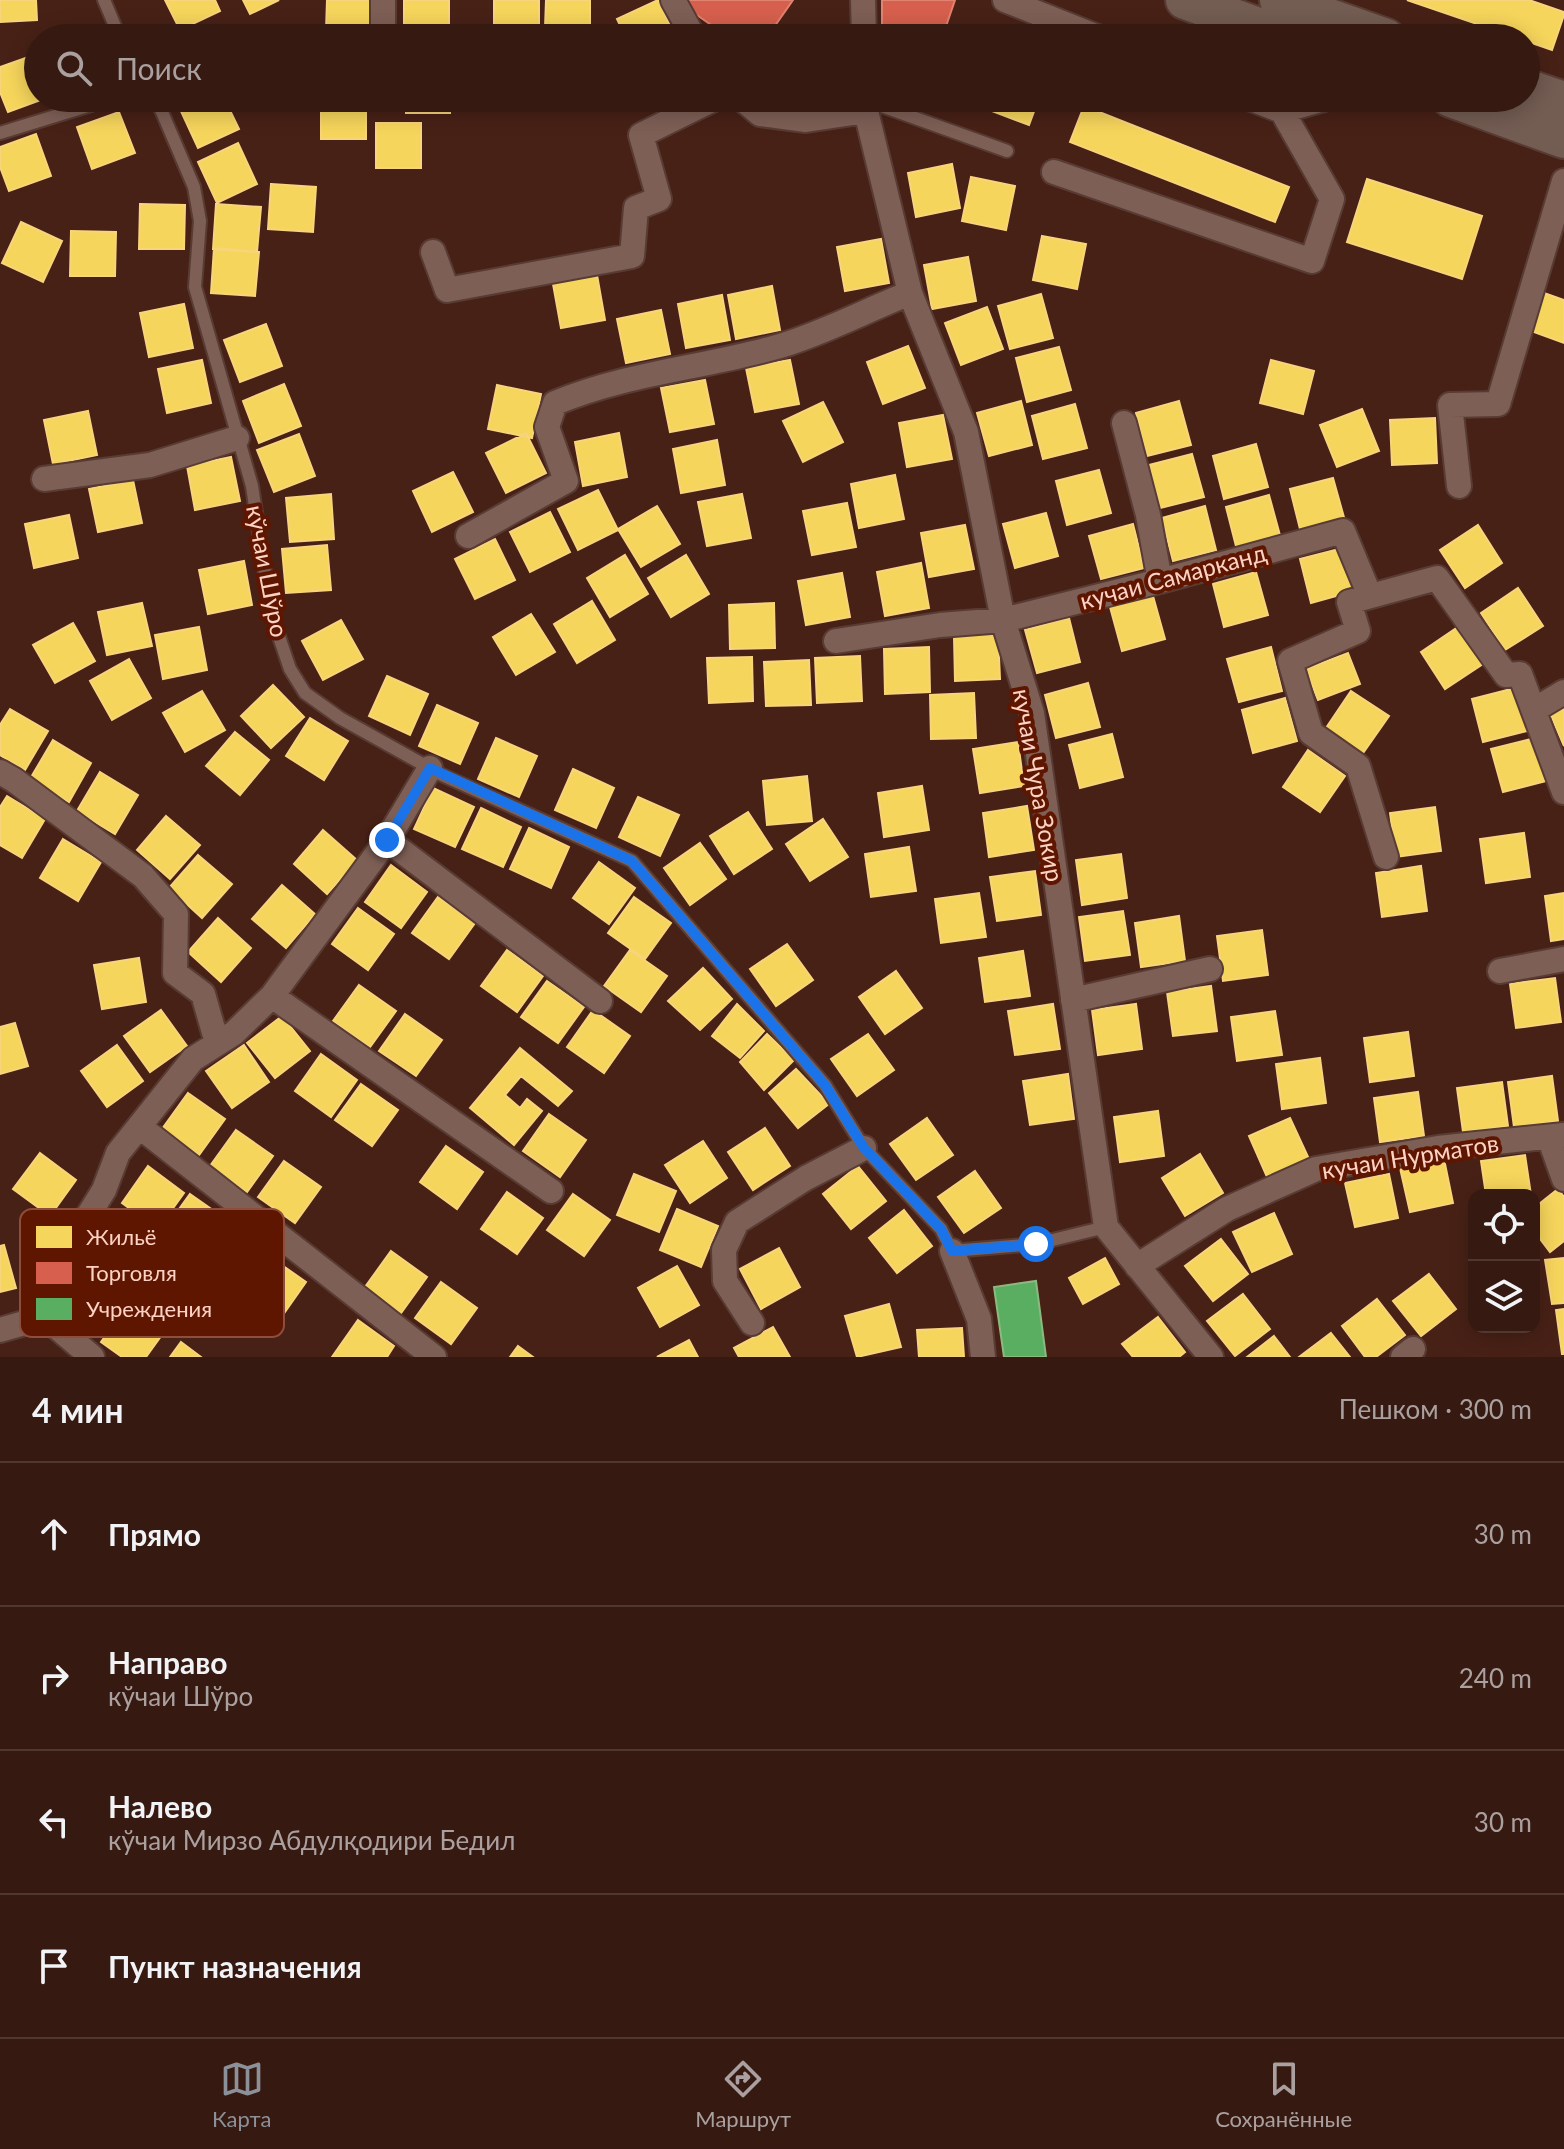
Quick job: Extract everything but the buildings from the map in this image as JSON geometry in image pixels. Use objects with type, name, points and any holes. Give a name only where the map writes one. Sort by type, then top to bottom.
[{"type":"main road","points":[[1185,0],[1250,24]]},
{"type":"main road","points":[[1279,0],[1347,24]]},
{"type":"main road","points":[[1540,93],[1564,101]]},
{"type":"main road","points":[[1490,112],[1564,139]]},
{"type":"street","points":[[383,0],[383,24]]},
{"type":"street","points":[[673,0],[686,24]]},
{"type":"street","points":[[863,0],[864,24]]},
{"type":"street","points":[[1005,0],[1065,24]]},
{"type":"street","points":[[433,252],[447,290],[632,256],[636,208],[659,199],[641,135],[688,112]]},
{"type":"street","points":[[758,112],[806,120],[834,112]]},
{"type":"street","name":"кучаи Чура Зокир","points":[[867,112],[910,293],[966,432],[1003,620],[1032,713],[1106,1227]]},
{"type":"street","points":[[1054,172],[1312,261],[1332,199],[1283,112]]},
{"type":"street","points":[[1459,486],[1450,405],[1498,404],[1564,181]]},
{"type":"street","points":[[468,536],[566,481],[547,427],[555,403],[587,390],[643,375],[780,346],[910,293]]},
{"type":"street","points":[[1124,423],[1148,515],[1160,581]]},
{"type":"street","points":[[44,479],[150,465],[237,438]]},
{"type":"street","name":"кучаи Самарканд","points":[[836,641],[940,625],[1003,620],[1343,531],[1359,599]]},
{"type":"street","points":[[1386,857],[1358,766],[1311,733],[1290,661],[1358,631],[1359,599],[1437,578],[1506,675],[1520,674],[1564,792]]},
{"type":"street","points":[[1534,710],[1564,692]]},
{"type":"street","points":[[92,1209],[104,1190],[118,1153],[193,1059],[234,1033],[272,996],[387,840],[430,768]]},
{"type":"street","points":[[0,772],[143,876],[176,914],[175,973],[203,994],[217,1043]]},
{"type":"street","points":[[387,840],[600,1001]]},
{"type":"street","points":[[1500,971],[1564,959]]},
{"type":"street","points":[[1073,1000],[1210,969]]},
{"type":"street","points":[[272,996],[551,1191]]},
{"type":"street","points":[[140,1127],[245,1209]]},
{"type":"street","points":[[1557,1136],[1564,1179]]},
{"type":"street","name":"кучаи Нурматов","points":[[1137,1266],[1227,1209],[1316,1169],[1438,1148],[1557,1136]]},
{"type":"street","points":[[752,1323],[725,1281],[724,1250],[737,1222],[806,1178],[864,1148]]},
{"type":"street","points":[[1106,1227],[1211,1357]]},
{"type":"street","points":[[284,1240],[434,1357]]},
{"type":"street","name":"кўчаи Шўро","points":[[952,1251],[979,1319],[983,1357]]},
{"type":"street","points":[[0,1330],[20,1324]]},
{"type":"street","points":[[68,1337],[92,1357]]},
{"type":"lane","points":[[104,0],[114,24]]},
{"type":"lane","points":[[0,133],[68,112]]},
{"type":"lane","name":"кўчаи Шўро","points":[[162,112],[194,187],[200,221],[195,287],[252,486],[271,613],[290,669],[305,693],[340,718],[430,768],[632,861],[825,1085],[864,1148],[941,1229],[952,1251]]},
{"type":"lane","points":[[892,112],[1007,151]]},
{"type":"lane","points":[[952,1251],[1036,1244],[1106,1227]]},
{"type":"route","points":[[387,840],[430,768],[632,861],[825,1085],[864,1148],[941,1229],[952,1251],[1036,1244]]}]
